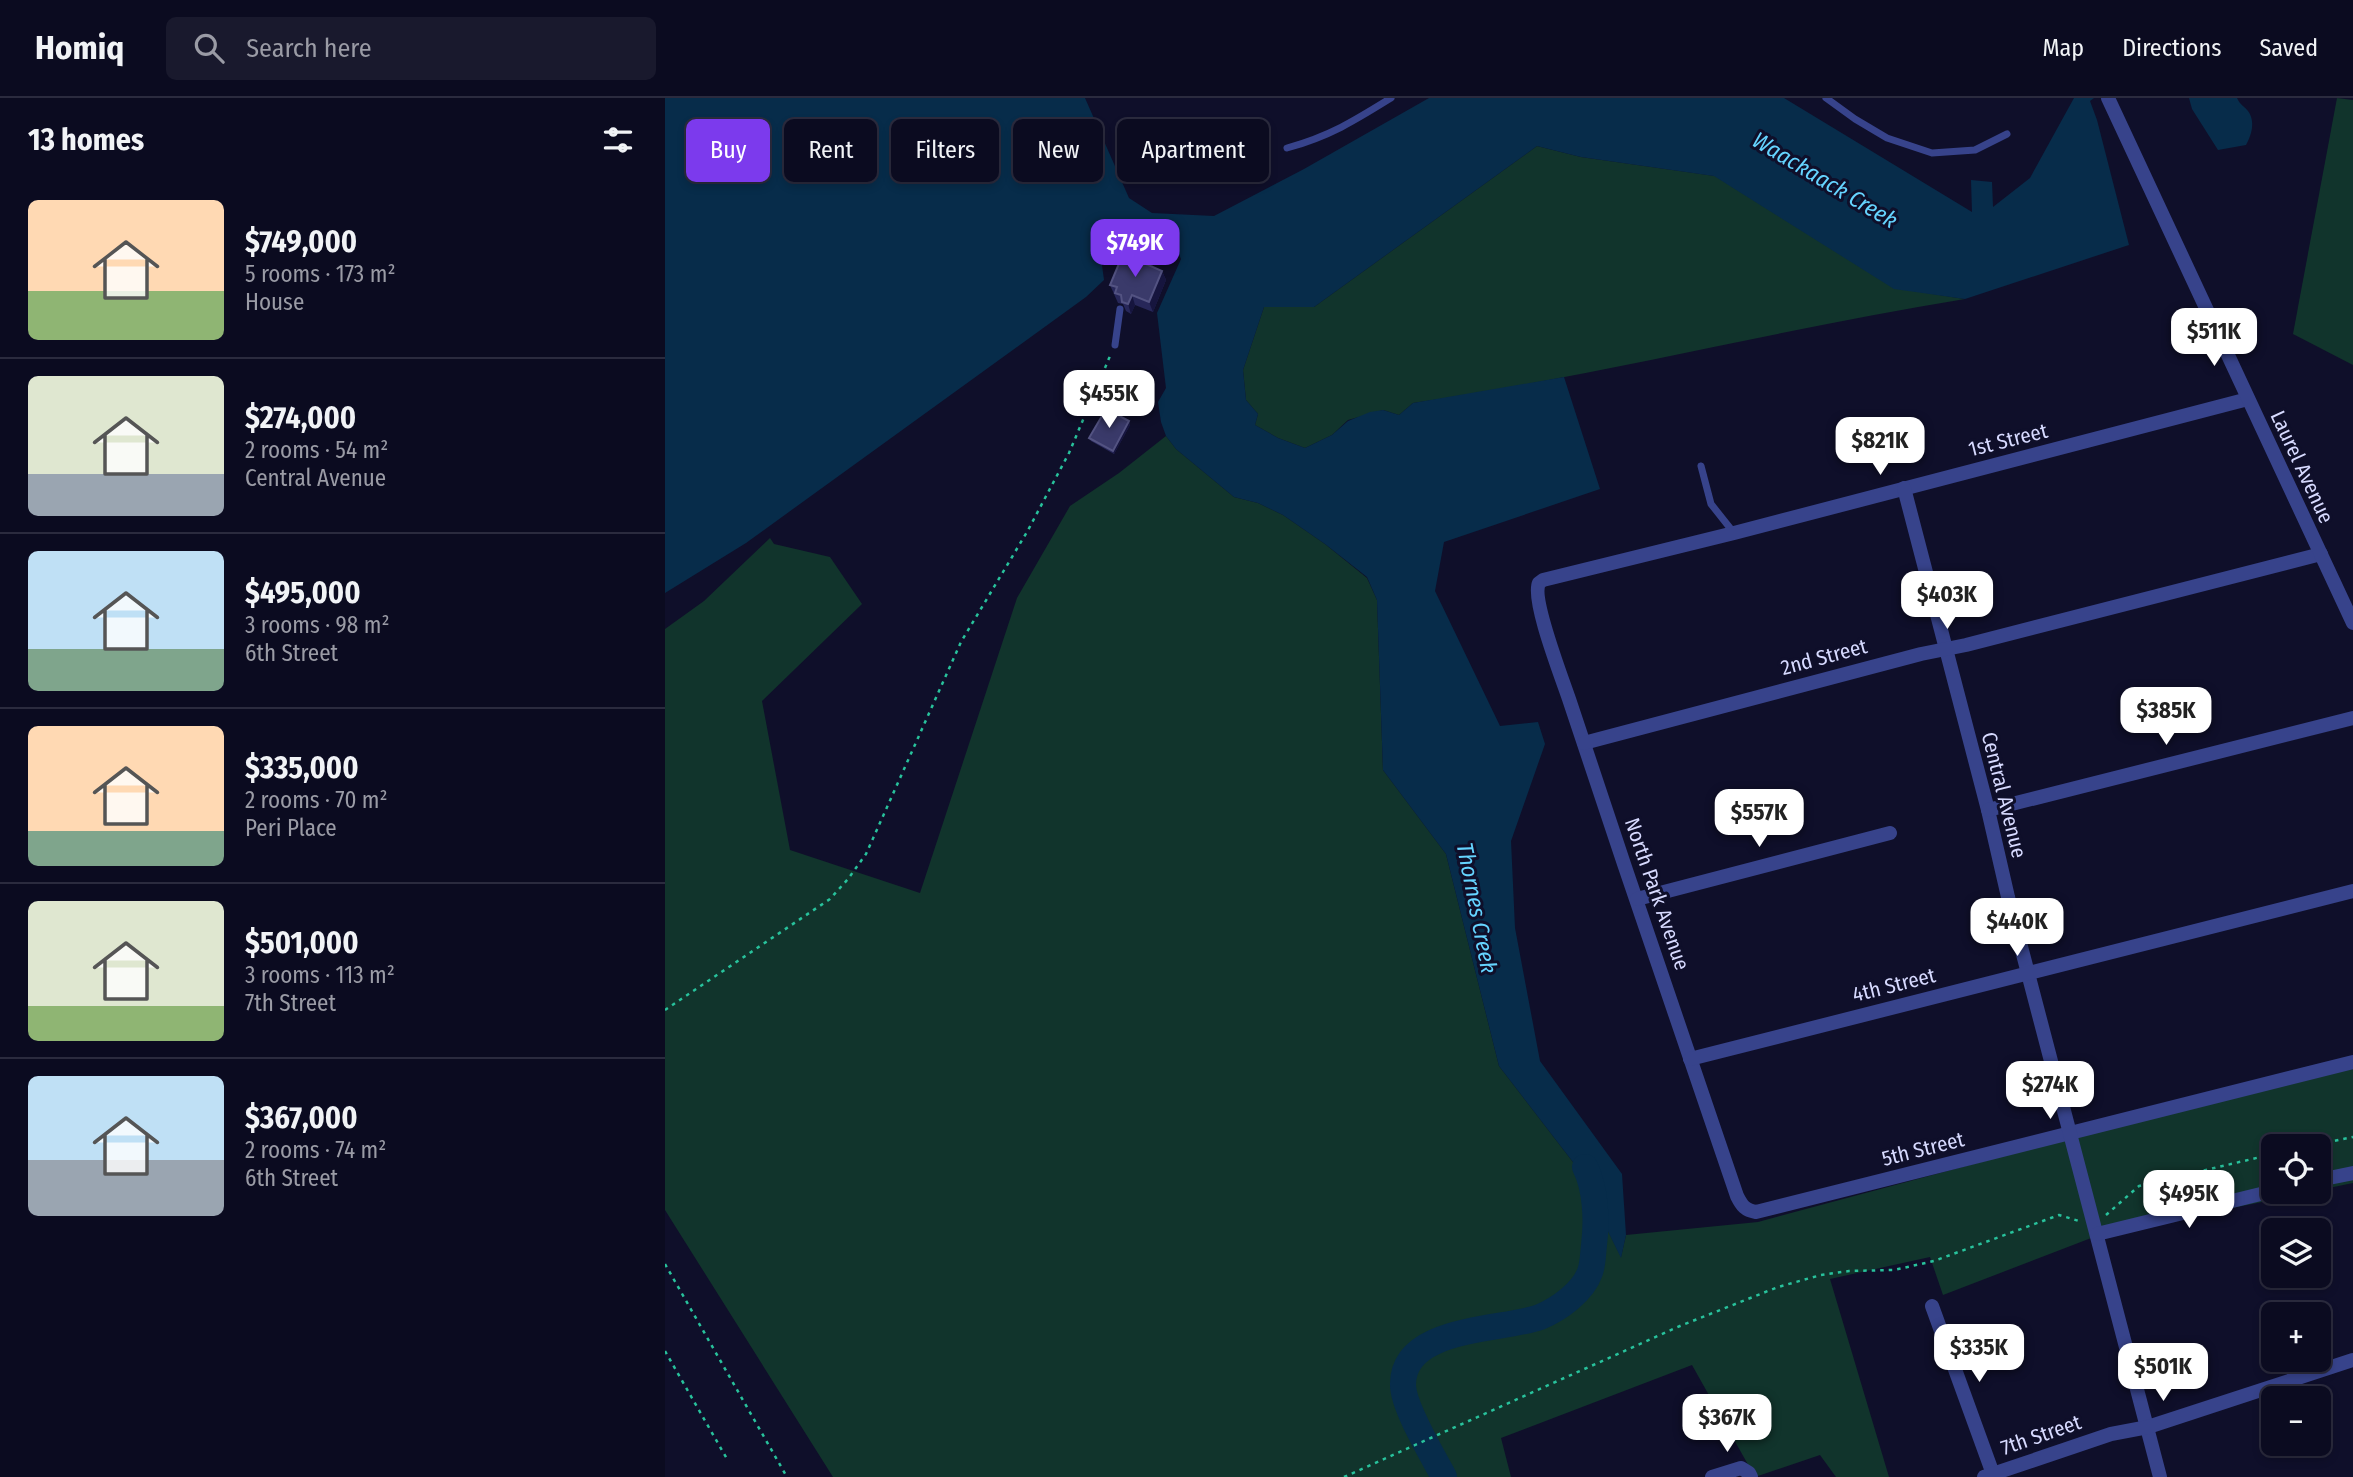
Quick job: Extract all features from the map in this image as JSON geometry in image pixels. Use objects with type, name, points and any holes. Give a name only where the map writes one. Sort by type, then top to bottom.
[{"type":"street","name":"Laurel Avenue","points":[[2108,98],[2353,623]]},
{"type":"street","name":"1st Street","points":[[1537,587],[1543,580],[2248,399]]},
{"type":"street","name":"Central Avenue","points":[[1904,488],[2159,1477]]},
{"type":"street","name":"2nd Street","points":[[1584,743],[1921,654],[2321,554]]},
{"type":"street","name":"North Park Avenue","points":[[1537,587],[1546,628],[1690,1059],[1737,1196],[1748,1211]]},
{"type":"street","points":[[1988,810],[2353,718]]},
{"type":"street","points":[[1637,899],[1890,833]]},
{"type":"street","name":"4th Street","points":[[1690,1059],[2353,891]]},
{"type":"street","name":"5th Street","points":[[1748,1211],[1756,1212],[2070,1135],[2353,1062]]},
{"type":"street","points":[[2331,1178],[2353,1173]]},
{"type":"street","points":[[2097,1234],[2261,1194]]},
{"type":"street","points":[[1932,1306],[1988,1475]]},
{"type":"street","name":"7th Street","points":[[1988,1475],[2111,1434],[2148,1427],[2353,1360]]},
{"type":"street","points":[[1712,1477],[1741,1468],[1748,1473]]},
{"type":"lane","points":[[1287,148],[1319,139],[1342,128],[1391,98]]},
{"type":"lane","points":[[1826,98],[1887,138],[1933,153],[1975,150],[2007,134]]},
{"type":"lane","points":[[1138,269],[1151,240]]},
{"type":"lane","points":[[1115,345],[1120,309]]},
{"type":"lane","points":[[1701,466],[1711,503],[1734,533]]},
{"type":"path","points":[[665,1010],[830,898],[866,854],[961,642],[1027,532],[1069,453],[1115,345]]},
{"type":"path","points":[[2331,1142],[2353,1137]]},
{"type":"path","points":[[2103,1217],[2139,1186],[2261,1157]]},
{"type":"path","points":[[1344,1477],[1680,1326],[1778,1287],[1821,1275],[1905,1268],[1934,1261],[2059,1215],[2085,1222]]},
{"type":"path","points":[[665,1264],[787,1477]]},
{"type":"path","points":[[665,1351],[727,1459]]},
{"type":"green space","points":[[2337,98],[2353,100],[2353,365],[2293,334]]},
{"type":"green space","points":[[1537,146],[1581,157],[1715,176],[1894,288],[1965,299],[1551,380],[1413,403],[1399,415],[1383,410],[1348,420],[1332,435],[1305,448],[1278,438],[1255,425],[1258,414],[1246,400],[1243,370],[1264,307],[1314,307]]},
{"type":"green space","points":[[1166,436],[1176,449],[1234,497],[1258,503],[1283,515],[1367,578],[1377,600],[1383,770],[1446,854],[1499,1066],[1576,1166],[1621,1257],[1626,1235],[1758,1222],[2353,1062],[2353,1183],[2331,1188],[2331,1134],[2261,1134],[2261,1202],[2099,1235],[1943,1295],[1930,1257],[1830,1279],[1889,1477],[1836,1477],[1820,1455],[1755,1477],[1692,1365],[1501,1438],[1511,1477],[833,1477],[665,1210],[665,629],[704,601],[770,538],[774,544],[830,557],[862,604],[762,701],[790,850],[920,893],[1017,598],[1070,506],[1119,473]]},
{"type":"water","name":"Waackaack Creek","points":[[665,98],[1085,98],[1094,119],[1013,119],[1013,182],[1103,182],[1103,139],[1117,171],[1117,182],[1122,182],[1129,198],[1152,213],[1214,216],[1429,98],[1784,98],[1972,212],[1971,180],[1992,182],[1993,207],[2030,178],[2074,98],[2094,98],[2090,101],[2129,245],[1965,299],[1894,289],[1714,176],[1581,157],[1537,146],[1314,307],[1264,307],[1243,370],[1246,400],[1258,414],[1255,425],[1278,438],[1305,448],[1332,435],[1348,421],[1370,412],[1383,410],[1399,415],[1413,403],[1564,377],[1600,489],[1444,542],[1435,591],[1500,726],[1538,722],[1545,744],[1511,841],[1515,928],[1540,1061],[1622,1174],[1626,1235],[1621,1258],[1576,1166],[1499,1066],[1446,854],[1383,770],[1377,600],[1367,577],[1283,515],[1258,503],[1234,497],[1176,449],[1166,436],[1158,402],[1166,388],[1157,313],[1181,259],[1173,240],[1134,225],[1099,243],[1104,280],[1086,297],[746,543],[665,593]]},
{"type":"water","points":[[2189,98],[2237,98],[2252,120],[2246,145],[2218,150],[2192,109]]},
{"type":"building","points":[[1132,249],[1128,259],[1131,264],[1138,264],[1144,253],[1150,256],[1146,264],[1162,271],[1149,302],[1132,295],[1128,304],[1122,302],[1121,295],[1115,293],[1117,287],[1110,285],[1123,254]]},
{"type":"building","points":[[1106,409],[1129,421],[1113,451],[1089,438]]},
{"type":"waterway","name":"Thornes Creek","points":[[1444,1477],[1408,1406],[1403,1385],[1407,1366],[1419,1351],[1436,1341],[1540,1317],[1562,1305],[1576,1293],[1590,1272],[1595,1236],[1593,1195],[1585,1167]]}]
